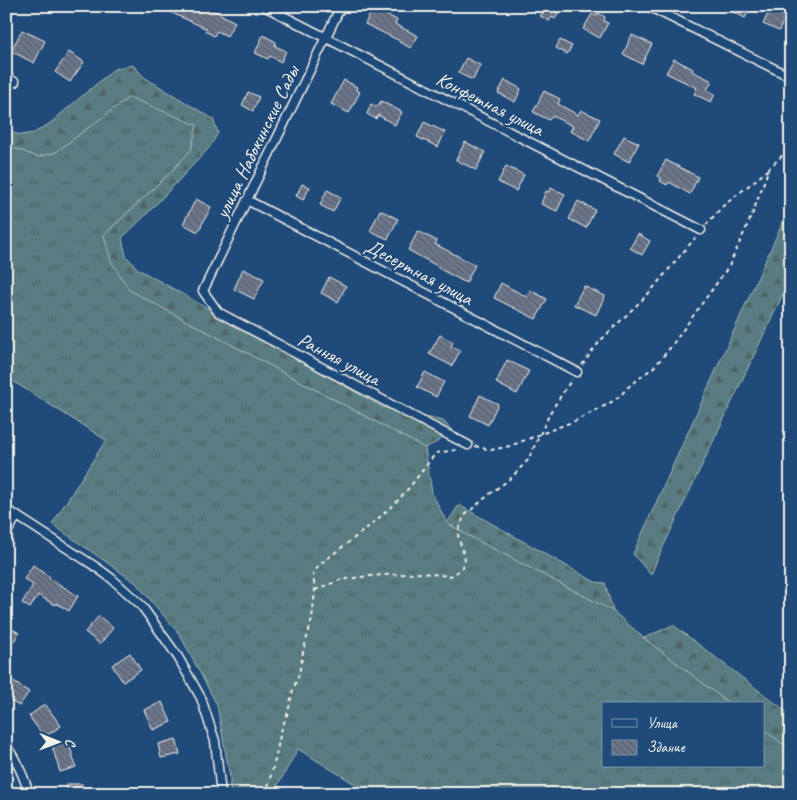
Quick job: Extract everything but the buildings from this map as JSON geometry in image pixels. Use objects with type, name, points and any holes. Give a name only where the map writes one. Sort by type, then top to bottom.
[{"type":"street","name":"Конфетная улица","points":[[264,6],[701,230]]},
{"type":"street","name":"улица Набокинские Сады","points":[[203,291],[340,6]]},
{"type":"street","points":[[648,6],[791,77]]},
{"type":"street","points":[[6,78],[15,82]]},
{"type":"street","name":"Десертная улица","points":[[247,200],[577,372]]},
{"type":"street","name":"Ранняя улица","points":[[203,291],[218,312],[468,445]]},
{"type":"street","points":[[6,509],[111,578],[140,605],[154,623],[178,657],[201,698],[215,741],[221,794]]},
{"type":"street","points":[[6,534],[17,516]]},
{"type":"street","points":[[6,745],[16,759],[29,794]]},
{"type":"path","points":[[315,590],[340,580],[368,576],[422,573],[450,576],[463,567],[465,559],[458,536],[464,516],[510,478],[528,460],[551,411],[600,340],[649,293],[723,206],[791,148]]},
{"type":"path","points":[[266,794],[281,730],[299,674],[312,619],[315,590],[313,575],[320,565],[398,500],[416,480],[436,452],[456,450],[468,445],[491,450],[510,446],[540,435],[577,420],[610,403],[655,366],[729,266],[752,215],[769,168]]},
{"type":"green space","points":[[133,65],[144,77],[213,119],[218,133],[209,148],[122,238],[126,256],[138,269],[382,407],[443,421],[452,430],[437,442],[425,448],[129,290],[111,261],[104,235],[170,173],[191,150],[197,125],[129,97],[56,152],[38,157],[6,145],[6,130],[20,135],[34,133],[49,124],[114,69]]},
{"type":"green space","points":[[129,97],[198,125],[191,150],[170,173],[104,235],[129,290],[425,448],[432,493],[447,523],[613,611],[644,638],[727,702],[602,702],[602,768],[764,768],[764,730],[791,750],[791,794],[371,794],[298,749],[273,794],[230,794],[230,777],[217,705],[180,635],[136,583],[52,524],[106,440],[6,377],[6,145],[38,157],[56,152]]},
{"type":"green space","points":[[791,204],[791,277],[651,575],[633,554]]},
{"type":"green space","points":[[459,505],[595,582],[605,583],[613,611],[447,523]]},
{"type":"green space","points":[[673,625],[791,715],[791,750],[764,730],[764,702],[727,702],[644,638]]}]
